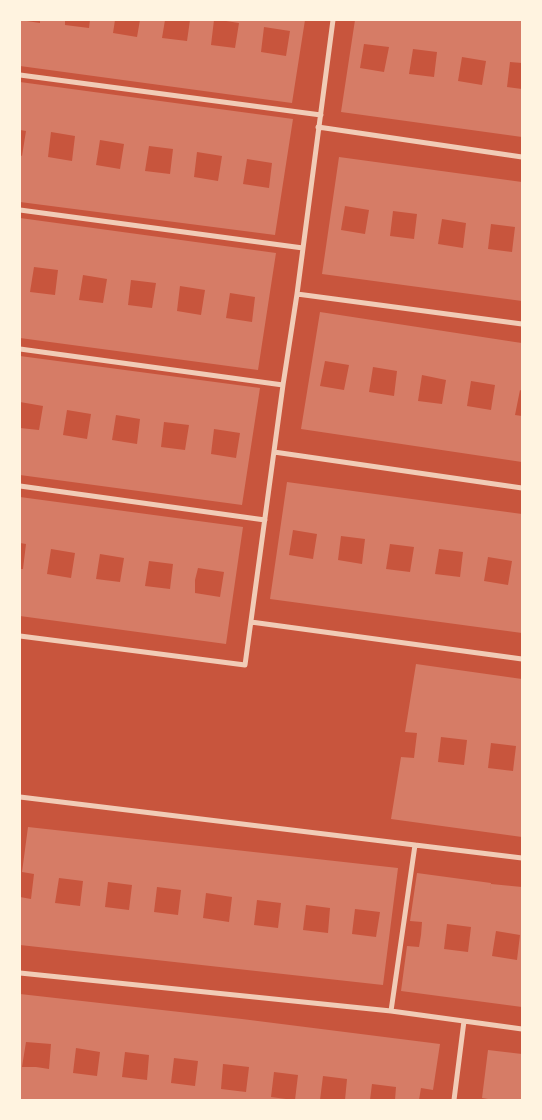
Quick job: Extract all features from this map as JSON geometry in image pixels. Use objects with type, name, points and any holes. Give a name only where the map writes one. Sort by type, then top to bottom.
[{"type":"street","points":[[20,636],[245,665],[283,385],[304,248],[332,20]]},
{"type":"street","points":[[20,75],[321,115]]},
{"type":"street","points":[[318,127],[522,158]]},
{"type":"street","points":[[20,210],[304,248]]},
{"type":"street","points":[[297,294],[522,324]]},
{"type":"street","points":[[20,349],[283,385]]},
{"type":"street","points":[[274,452],[522,488]]},
{"type":"street","points":[[20,486],[265,520]]},
{"type":"street","points":[[251,622],[522,659]]},
{"type":"street","points":[[20,797],[522,858]]},
{"type":"street","points":[[391,1011],[414,845]]},
{"type":"street","points":[[20,973],[391,1011],[522,1029]]},
{"type":"street","points":[[454,1100],[464,1021]]},
{"type":"building","points":[[20,20],[40,23],[40,20],[65,20],[65,25],[89,28],[90,20],[115,20],[113,33],[137,37],[140,20],[165,20],[162,38],[187,41],[190,20],[214,20],[211,45],[235,48],[239,23],[226,20],[305,20],[292,103],[20,66]],"holes":[[[264,27],[290,31],[286,56],[261,52]]]},
{"type":"building","points":[[355,20],[522,20],[522,63],[510,62],[507,87],[522,89],[522,137],[341,112]],"holes":[[[364,44],[389,47],[384,72],[360,68]],[[413,49],[437,52],[434,77],[409,74]],[[462,57],[486,61],[482,85],[458,81]]]},
{"type":"building","points":[[20,82],[293,119],[275,235],[20,202],[20,155],[22,156],[26,131],[20,130]],"holes":[[[51,132],[75,136],[72,161],[48,157]],[[100,140],[124,144],[120,169],[96,165]],[[149,146],[173,149],[170,174],[145,171]],[[197,152],[222,156],[218,181],[194,177]],[[247,159],[272,163],[269,188],[243,184]]]},
{"type":"building","points":[[339,157],[522,182],[522,301],[322,274]],"holes":[[[345,206],[369,210],[365,234],[341,230]],[[393,211],[417,214],[414,239],[390,236]],[[442,219],[466,223],[463,248],[438,244]],[[491,224],[515,227],[512,252],[488,249]]]},
{"type":"building","points":[[20,218],[276,253],[258,370],[20,338]],"holes":[[[34,267],[58,270],[55,295],[30,292]],[[83,275],[107,279],[103,303],[79,300]],[[131,280],[156,283],[152,308],[128,305]],[[180,286],[205,290],[201,315],[177,311]],[[230,293],[255,297],[252,322],[226,318]]]},
{"type":"building","points":[[320,312],[522,343],[522,391],[520,390],[515,415],[522,416],[522,462],[301,429]],"holes":[[[325,361],[349,365],[344,390],[320,386]],[[373,367],[397,371],[394,396],[369,392]],[[422,375],[446,380],[442,404],[418,401]],[[471,381],[495,385],[491,410],[467,406]]]},
{"type":"building","points":[[20,356],[260,388],[242,505],[20,475],[20,428],[39,430],[43,406],[20,402]],"holes":[[[67,410],[91,414],[87,439],[63,435]],[[116,415],[140,419],[137,444],[112,440]],[[164,422],[189,425],[185,450],[161,447]],[[214,429],[240,433],[236,458],[211,454]]]},
{"type":"building","points":[[287,482],[522,514],[522,633],[270,599]],"holes":[[[293,530],[317,534],[313,559],[289,555]],[[341,536],[365,539],[362,564],[338,560]],[[390,544],[414,547],[410,572],[386,569]],[[439,549],[463,552],[460,577],[435,574]],[[488,557],[512,561],[508,585],[484,581]]]},
{"type":"building","points":[[20,497],[243,527],[226,644],[20,616],[20,569],[23,569],[26,544],[20,543]],"holes":[[[51,549],[75,553],[71,578],[47,574]],[[100,554],[124,558],[120,582],[96,579]],[[149,561],[173,564],[170,589],[145,586]],[[198,568],[224,572],[220,597],[195,593],[195,580]]]},
{"type":"building","points":[[416,664],[522,679],[522,837],[391,819],[401,757],[414,758],[417,733],[405,732]],"holes":[[[441,737],[467,740],[464,765],[438,762]],[[491,743],[516,746],[513,771],[488,768]]]},
{"type":"building","points":[[28,827],[398,868],[383,985],[20,945],[20,897],[31,899],[34,874],[22,872]],"holes":[[[59,878],[83,881],[80,906],[55,903]],[[108,882],[132,885],[129,910],[105,907]],[[157,887],[181,890],[178,915],[154,912]],[[206,893],[232,897],[229,922],[203,918]],[[257,900],[281,903],[278,928],[254,925]],[[306,905],[330,908],[328,933],[303,930]],[[355,909],[380,912],[376,937],[352,934]]]},
{"type":"building","points":[[417,873],[491,883],[490,892],[491,884],[522,887],[522,1007],[401,991],[407,946],[419,947],[421,935],[422,922],[410,921]],"holes":[[[447,924],[471,927],[468,952],[444,949]],[[496,931],[520,935],[517,960],[492,956]]]},
{"type":"building","points":[[20,994],[440,1044],[433,1090],[421,1088],[419,1100],[395,1100],[396,1087],[372,1084],[370,1100],[345,1100],[347,1079],[323,1076],[320,1100],[295,1100],[298,1075],[274,1072],[271,1097],[286,1100],[20,1100]],"holes":[[[26,1042],[51,1044],[49,1069],[22,1067]],[[76,1048],[100,1052],[97,1076],[73,1073]],[[125,1052],[149,1055],[147,1080],[122,1077]],[[174,1058],[198,1061],[195,1086],[171,1083]],[[223,1064],[249,1067],[246,1092],[221,1089]]]},
{"type":"building","points":[[488,1050],[522,1054],[522,1100],[482,1098]]}]
